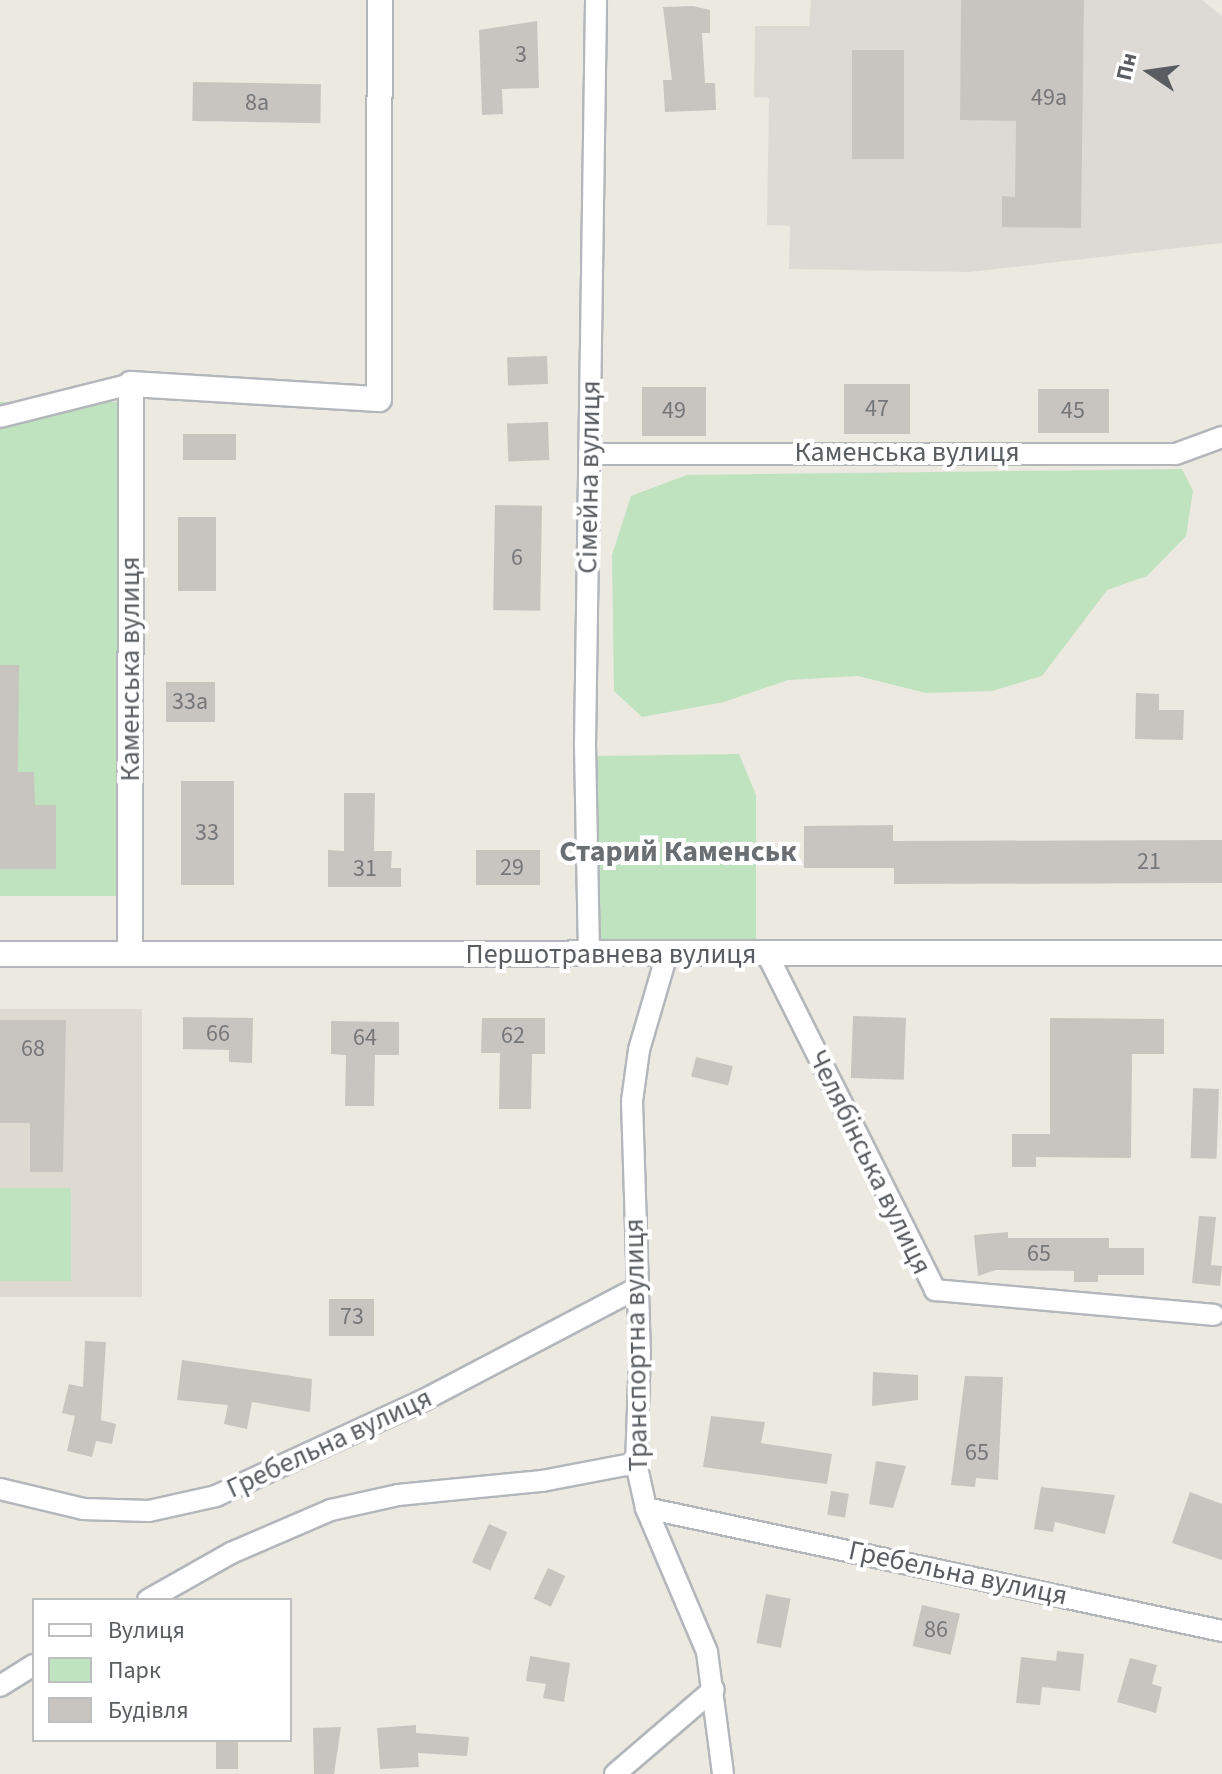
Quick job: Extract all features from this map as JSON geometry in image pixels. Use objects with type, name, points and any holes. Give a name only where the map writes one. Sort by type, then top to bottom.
[{"type":"street","points":[[0,417],[131,384],[379,399],[380,0]]},
{"type":"street","name":"Сімейна вулиця","points":[[589,954],[589,454],[596,0]]},
{"type":"street","name":"Каменська вулиця","points":[[130,954],[131,384]]},
{"type":"street","name":"Каменська вулиця","points":[[589,454],[1176,454],[1222,437]]},
{"type":"street","name":"Першотравнева вулиця","points":[[0,954],[1222,953]]},
{"type":"street","name":"Транспортна вулиця","points":[[667,954],[639,1050],[632,1101],[637,1288],[636,1463],[646,1508],[695,1618],[714,1689],[723,1774]]},
{"type":"street","name":"Челябінська вулиця","points":[[767,954],[935,1290],[1214,1315]]},
{"type":"street","name":"Гребельна вулиця","points":[[0,1489],[83,1509],[149,1511],[216,1496],[422,1401],[637,1288]]},
{"type":"street","points":[[152,1598],[231,1553],[331,1510],[398,1495],[542,1481],[636,1463]]},
{"type":"street","name":"Гребельна вулиця","points":[[646,1508],[1222,1631]]},
{"type":"street","points":[[0,1686],[32,1666]]},
{"type":"street","points":[[615,1774],[714,1689]]},
{"type":"shaded area","points":[[811,0],[1202,0],[1222,16],[1222,243],[970,272],[789,269],[790,226],[767,225],[769,98],[754,97],[755,26],[809,26]]},
{"type":"shaded area","points":[[0,1009],[142,1009],[142,1297],[0,1297]]},
{"type":"green space","points":[[0,402],[117,402],[117,896],[0,896]]},
{"type":"green space","points":[[1182,469],[1193,491],[1186,536],[1147,576],[1107,590],[1042,676],[992,691],[926,693],[858,676],[788,680],[724,702],[642,717],[614,691],[612,555],[631,496],[687,475]]},
{"type":"green space","points":[[739,754],[756,795],[756,945],[599,945],[595,756]]},
{"type":"green space","points":[[0,1188],[71,1188],[71,1281],[0,1281]]},
{"type":"building","points":[[961,0],[1084,0],[1081,228],[1002,227],[1002,196],[1015,197],[1016,121],[960,120]]},
{"type":"building","points":[[693,6],[710,10],[710,33],[702,33],[705,83],[715,83],[716,110],[665,112],[663,80],[672,80],[663,7]]},
{"type":"building","points":[[537,21],[539,88],[502,89],[503,114],[482,115],[479,30]]},
{"type":"building","points":[[852,50],[904,50],[904,159],[852,159]]},
{"type":"building","points":[[193,82],[321,84],[320,123],[192,121]]},
{"type":"building","points":[[547,356],[548,384],[508,385],[507,357]]},
{"type":"building","points":[[844,384],[910,384],[910,434],[844,434]]},
{"type":"building","points":[[642,387],[706,387],[706,436],[642,436]]},
{"type":"building","points":[[1038,389],[1109,389],[1109,433],[1038,433]]},
{"type":"building","points":[[548,422],[549,460],[508,461],[507,423]]},
{"type":"building","points":[[183,434],[236,434],[236,460],[183,460]]},
{"type":"building","points":[[495,505],[542,506],[540,611],[493,610]]},
{"type":"building","points":[[178,517],[216,517],[216,591],[178,591]]},
{"type":"building","points":[[0,665],[19,665],[18,772],[34,772],[35,805],[56,805],[56,869],[0,869]]},
{"type":"building","points":[[166,682],[215,682],[215,722],[166,722]]},
{"type":"building","points":[[1136,693],[1159,694],[1159,710],[1184,710],[1183,740],[1135,739]]},
{"type":"building","points":[[181,781],[234,781],[234,885],[181,885]]},
{"type":"building","points":[[344,793],[375,793],[374,851],[392,851],[391,868],[401,868],[401,887],[328,887],[328,850],[344,851]]},
{"type":"building","points":[[893,825],[893,841],[1222,840],[1222,883],[894,884],[894,868],[804,868],[804,826]]},
{"type":"building","points":[[476,850],[540,850],[540,885],[476,885]]},
{"type":"building","points":[[853,1016],[906,1018],[904,1080],[851,1078]]},
{"type":"building","points":[[183,1017],[253,1018],[252,1063],[229,1062],[229,1050],[183,1049]]},
{"type":"building","points":[[482,1018],[545,1018],[545,1054],[532,1054],[531,1109],[499,1109],[500,1053],[481,1053]]},
{"type":"building","points":[[1050,1018],[1164,1019],[1164,1054],[1132,1054],[1131,1158],[1036,1157],[1036,1167],[1012,1167],[1012,1134],[1050,1134]]},
{"type":"building","points":[[0,1020],[66,1020],[63,1172],[30,1172],[30,1123],[0,1123]]},
{"type":"building","points":[[331,1021],[399,1022],[399,1055],[375,1055],[374,1106],[345,1106],[346,1055],[331,1054]]},
{"type":"building","points":[[696,1057],[733,1066],[728,1086],[691,1076]]},
{"type":"building","points":[[1193,1088],[1219,1089],[1217,1159],[1191,1158]]},
{"type":"building","points":[[1199,1216],[1216,1217],[1211,1265],[1222,1266],[1220,1286],[1192,1283]]},
{"type":"building","points":[[1008,1232],[1008,1238],[1109,1238],[1109,1248],[1144,1248],[1144,1275],[1098,1275],[1098,1282],[1074,1282],[1074,1271],[996,1270],[978,1276],[974,1235]]},
{"type":"building","points":[[329,1299],[374,1299],[374,1336],[329,1336]]},
{"type":"building","points":[[85,1341],[106,1342],[101,1420],[116,1424],[112,1444],[96,1441],[92,1457],[67,1451],[75,1416],[62,1413],[69,1384],[83,1387]]},
{"type":"building","points":[[182,1360],[312,1379],[310,1412],[252,1402],[247,1429],[224,1424],[228,1405],[177,1400]]},
{"type":"building","points":[[873,1372],[918,1375],[918,1400],[872,1406]]},
{"type":"building","points":[[965,1376],[1003,1377],[998,1480],[976,1478],[975,1487],[951,1485]]},
{"type":"building","points":[[711,1416],[765,1422],[761,1443],[832,1454],[827,1484],[703,1467]]},
{"type":"building","points":[[876,1461],[906,1466],[893,1508],[869,1504]]},
{"type":"building","points":[[1041,1487],[1115,1495],[1105,1534],[1055,1522],[1053,1532],[1034,1529]]},
{"type":"building","points":[[831,1491],[849,1494],[845,1518],[827,1515]]},
{"type":"building","points":[[1190,1492],[1222,1504],[1222,1560],[1172,1543]]},
{"type":"building","points":[[489,1524],[507,1532],[490,1571],[472,1562]]},
{"type":"building","points":[[548,1568],[565,1576],[551,1607],[534,1599]]},
{"type":"building","points":[[766,1594],[791,1599],[781,1648],[756,1643]]},
{"type":"building","points":[[922,1605],[960,1614],[951,1655],[913,1646]]},
{"type":"building","points":[[1057,1651],[1084,1654],[1080,1691],[1042,1687],[1040,1705],[1016,1703],[1021,1657],[1056,1661]]},
{"type":"building","points":[[530,1656],[570,1663],[564,1702],[543,1698],[546,1684],[526,1681]]},
{"type":"building","points":[[1130,1658],[1157,1665],[1152,1684],[1162,1687],[1156,1713],[1117,1702]]},
{"type":"building","points":[[416,1725],[416,1733],[469,1737],[467,1756],[418,1753],[419,1767],[380,1769],[377,1728]]},
{"type":"building","points":[[341,1727],[334,1774],[314,1774],[313,1728]]},
{"type":"building","points":[[216,1742],[238,1742],[238,1769],[216,1769]]},
{"type":"district","name":"Старий Каменськ","points":[[678,852]]}]
